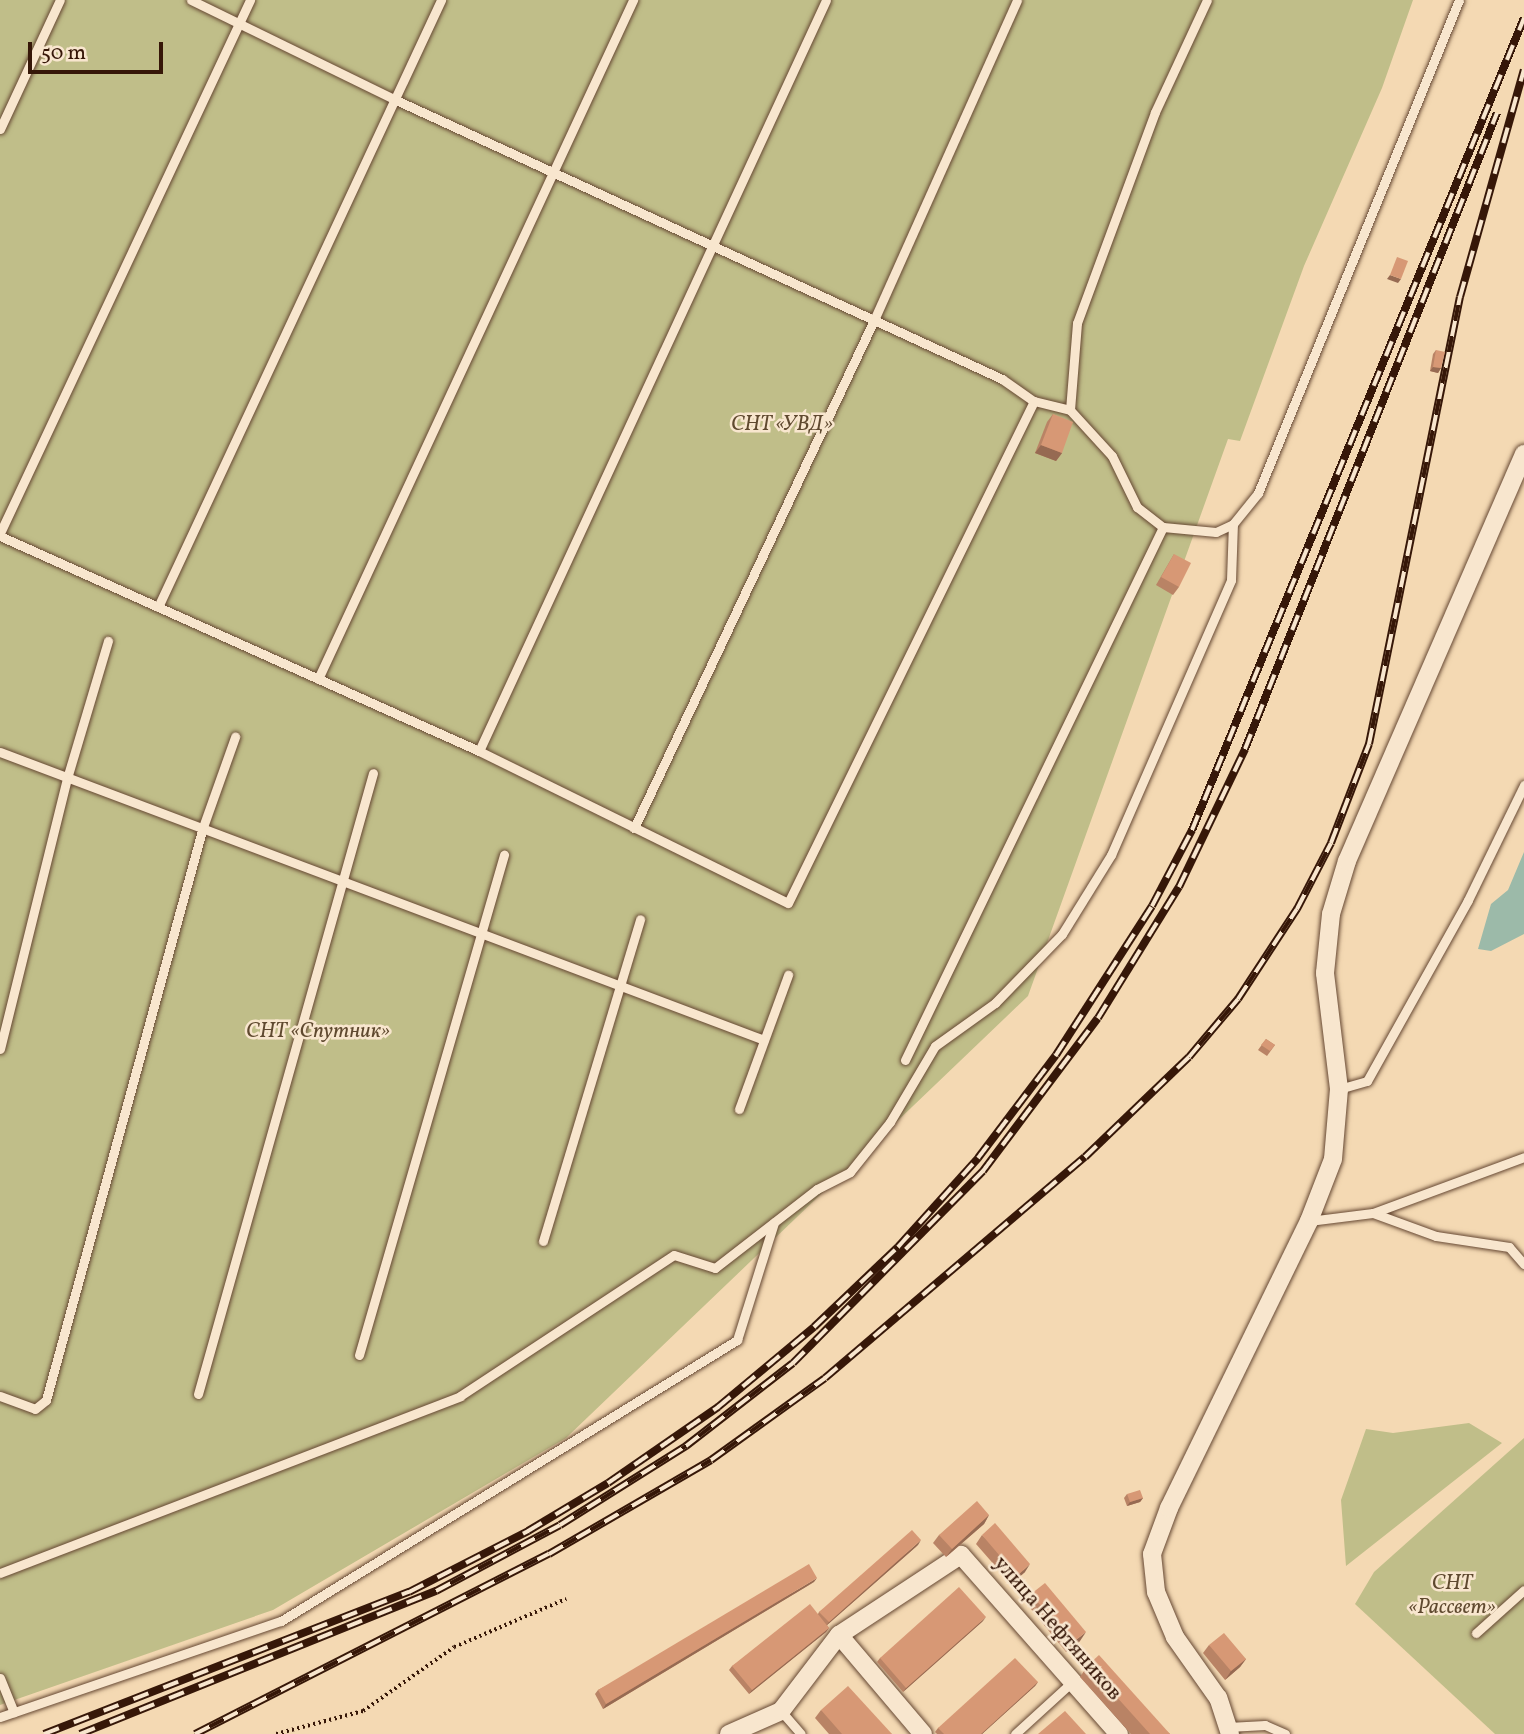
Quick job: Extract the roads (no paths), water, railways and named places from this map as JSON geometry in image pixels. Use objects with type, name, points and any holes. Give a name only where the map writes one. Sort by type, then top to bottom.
[{"type":"street","points":[[1229,1731],[1219,1698],[1175,1637],[1165,1615],[1156,1592],[1152,1554],[1169,1508],[1309,1221],[1333,1159],[1339,1089],[1325,973],[1331,914],[1343,874],[1524,454]]},
{"type":"street","name":"улица Нефтяников","points":[[839,1635],[961,1555],[1119,1734]]},
{"type":"street","points":[[729,1734],[780,1712],[839,1635],[923,1734]]},
{"type":"lane","points":[[0,129],[60,0]]},
{"type":"lane","points":[[191,0],[396,100],[1002,379],[1034,401],[1070,410],[1112,456],[1137,507],[1163,527],[1216,532],[1233,524],[1258,493],[1459,0]]},
{"type":"lane","points":[[250,0],[0,534],[479,751],[788,903],[1034,401]]},
{"type":"lane","points":[[158,607],[441,0]]},
{"type":"lane","points":[[318,679],[438,426],[551,172],[633,0]]},
{"type":"lane","points":[[479,751],[826,0]]},
{"type":"lane","points":[[634,828],[874,320],[1017,0]]},
{"type":"lane","points":[[1070,410],[1077,323],[1155,112],[1207,0]]},
{"type":"lane","points":[[0,1573],[460,1395],[674,1255],[715,1268],[817,1189],[850,1172],[890,1122],[935,1046],[995,1003],[1062,934],[1111,855],[1231,580],[1233,524]]},
{"type":"lane","points":[[905,1060],[1163,527]]},
{"type":"lane","points":[[0,1049],[68,775],[108,641]]},
{"type":"lane","points":[[0,1396],[35,1409],[46,1400],[203,827],[235,737]]},
{"type":"lane","points":[[0,752],[68,775],[764,1040]]},
{"type":"lane","points":[[198,1394],[373,773]]},
{"type":"lane","points":[[1339,1089],[1367,1081],[1468,900],[1524,785]]},
{"type":"lane","points":[[359,1355],[479,933],[504,855]]},
{"type":"lane","points":[[543,1241],[640,919]]},
{"type":"lane","points":[[739,1109],[788,975]]},
{"type":"lane","points":[[1309,1221],[1373,1213],[1524,1157]]},
{"type":"lane","points":[[1373,1213],[1436,1236],[1509,1247],[1524,1264]]},
{"type":"lane","points":[[0,1717],[281,1621],[737,1340],[774,1221]]},
{"type":"lane","points":[[1476,1633],[1524,1590]]},
{"type":"lane","points":[[0,1678],[14,1713]]},
{"type":"lane","points":[[1015,1734],[1073,1681]]},
{"type":"lane","points":[[780,1712],[801,1734]]},
{"type":"lane","points":[[1229,1731],[1265,1725],[1285,1734]]},
{"type":"railway","points":[[44,1734],[409,1592],[528,1531],[608,1483],[718,1407],[814,1327],[898,1247],[978,1158],[1056,1055],[1152,906],[1192,830],[1524,18]]},
{"type":"railway","points":[[195,1734],[549,1554],[711,1460],[825,1378],[1085,1157],[1189,1057],[1238,999],[1297,909],[1331,843],[1369,744],[1460,297],[1524,70]]},
{"type":"railway","points":[[80,1734],[436,1591],[560,1525],[686,1446],[793,1363],[983,1171],[1098,1018],[1179,887],[1245,749],[1497,113]]},
{"type":"park label","name":"СНТ «УВД»","points":[[782,425]]},
{"type":"park label","name":"СНТ «Спутник»","points":[[318,1032]]},
{"type":"park label","name":"СНТ «Рассвет»","points":[[1452,1596]]}]
